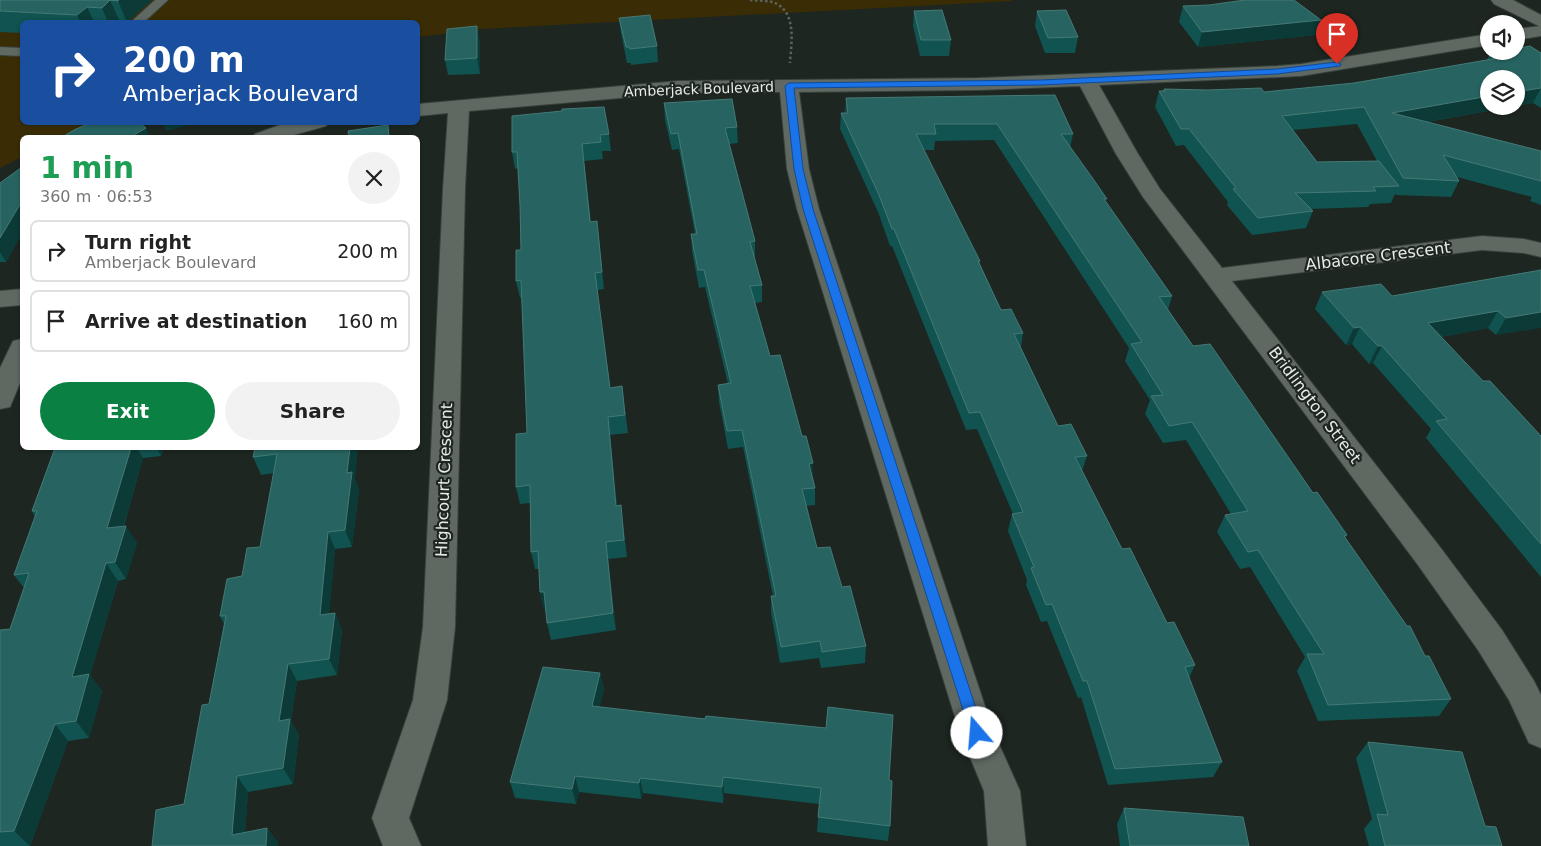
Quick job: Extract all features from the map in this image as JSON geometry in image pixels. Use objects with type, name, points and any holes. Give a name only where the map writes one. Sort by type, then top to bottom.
[{"type":"street","points":[[1500,0],[1541,22]]},
{"type":"street","points":[[1525,34],[1541,31]]},
{"type":"street","name":"Amberjack Boulevard","points":[[420,110],[678,87],[979,84],[1301,70],[1480,40]]},
{"type":"street","name":"Bridlington Street","points":[[1087,80],[1146,185],[1423,548],[1490,640],[1522,691],[1541,732]]},
{"type":"street","points":[[789,86],[798,169],[808,209],[977,733],[1002,792],[1007,846]]},
{"type":"street","name":"Highcourt Crescent","points":[[402,846],[390,818],[430,700],[439,627],[454,189],[459,105]]},
{"type":"street","points":[[273,135],[308,125]]},
{"type":"street","name":"Albacore Crescent","points":[[1215,276],[1482,243],[1524,246],[1541,250]]},
{"type":"street","points":[[0,299],[20,297]]},
{"type":"street","points":[[0,400],[20,352]]},
{"type":"lane","points":[[139,20],[162,0]]},
{"type":"lane","points":[[0,51],[20,52]]},
{"type":"path","points":[[750,0],[777,4],[785,10],[791,20],[789,86]]},
{"type":"shaded area","points":[[0,0],[1012,1],[481,29],[420,37],[420,20],[20,20],[20,125],[85,125],[64,135],[20,135],[20,158],[0,168]]},
{"type":"building","points":[[0,0],[110,0],[102,8],[87,7],[77,15],[0,11]]},
{"type":"building","points":[[1245,0],[1294,0],[1321,20],[1202,32],[1183,6],[1209,5]]},
{"type":"building","points":[[942,10],[951,40],[921,40],[914,11]]},
{"type":"building","points":[[1066,10],[1078,37],[1048,38],[1037,11]]},
{"type":"building","points":[[650,15],[657,46],[630,49],[626,47],[619,18]]},
{"type":"building","points":[[477,26],[477,58],[445,60],[447,29]]},
{"type":"building","points":[[1530,46],[1541,53],[1541,88],[1525,91],[1525,70],[1480,70],[1480,98],[1392,113],[1541,151],[1541,181],[1443,155],[1459,181],[1403,178],[1364,107],[1282,116],[1317,162],[1379,161],[1399,186],[1373,187],[1376,191],[1295,193],[1313,211],[1258,218],[1233,189],[1236,188],[1189,129],[1181,129],[1159,91],[1165,91],[1164,89],[1261,88],[1264,92],[1354,83],[1486,60],[1525,60],[1525,47]]},
{"type":"building","points":[[1055,95],[1073,134],[1061,134],[1172,296],[1159,297],[1193,346],[1210,344],[1313,493],[1317,492],[1347,535],[1344,536],[1407,626],[1410,626],[1425,656],[1429,656],[1451,699],[1328,705],[1307,654],[1324,654],[1258,550],[1248,552],[1225,515],[1248,511],[1192,422],[1169,426],[1151,396],[1163,395],[1131,344],[1142,342],[997,124],[934,124],[936,134],[916,134],[980,261],[978,261],[1001,310],[1011,309],[1023,333],[1014,334],[1058,426],[1071,424],[1087,456],[1075,457],[1122,549],[1130,548],[1167,623],[1174,622],[1195,665],[1185,667],[1222,762],[1115,769],[1087,681],[1083,681],[1052,604],[1046,605],[1031,568],[1034,567],[1012,514],[1023,512],[980,412],[969,413],[894,229],[892,229],[879,195],[841,113],[848,113],[846,98]]},
{"type":"building","points":[[732,99],[737,127],[725,128],[755,241],[750,242],[762,285],[750,286],[770,356],[780,355],[802,436],[806,436],[813,463],[809,464],[815,488],[802,489],[817,548],[830,547],[842,587],[850,586],[866,646],[822,652],[820,641],[781,647],[771,596],[776,596],[742,430],[727,431],[718,385],[731,383],[704,270],[698,270],[691,234],[697,234],[678,133],[671,134],[664,103]]},
{"type":"building","points":[[604,107],[609,134],[600,135],[601,142],[582,144],[590,222],[597,221],[602,272],[595,273],[610,388],[622,386],[625,415],[608,417],[616,506],[621,505],[624,540],[606,542],[613,613],[547,623],[544,592],[540,592],[538,551],[531,552],[530,485],[516,487],[516,434],[527,433],[521,280],[516,281],[516,250],[521,250],[520,205],[517,152],[512,152],[512,116],[562,111],[562,109]]},
{"type":"building","points":[[86,125],[142,125],[146,128],[134,135],[65,135]]},
{"type":"building","points":[[388,125],[389,135],[349,135],[348,131]]},
{"type":"building","points":[[20,168],[20,204],[0,238],[0,183]]},
{"type":"building","points":[[1541,270],[1541,312],[1506,318],[1498,311],[1428,323],[1483,381],[1490,381],[1541,436],[1541,544],[1436,421],[1447,419],[1382,346],[1378,346],[1360,327],[1354,328],[1322,292],[1381,284],[1392,296]]},
{"type":"building","points":[[54,450],[130,450],[107,528],[126,526],[115,562],[106,563],[72,677],[89,674],[76,721],[55,724],[14,831],[0,832],[0,630],[10,629],[29,573],[14,575],[37,511],[32,511]]},
{"type":"building","points":[[255,450],[350,450],[347,473],[352,472],[345,530],[328,532],[320,615],[335,613],[329,659],[288,664],[279,721],[290,719],[283,768],[237,776],[232,835],[267,828],[266,846],[152,846],[156,810],[184,804],[202,705],[209,704],[226,616],[220,616],[227,579],[242,576],[247,548],[260,547],[277,454],[253,457]]},
{"type":"building","points":[[543,667],[600,673],[592,706],[705,719],[706,716],[826,728],[828,707],[893,715],[889,780],[892,781],[890,826],[818,817],[821,788],[723,777],[722,787],[640,778],[639,783],[575,776],[572,789],[510,782]]},
{"type":"building","points":[[1368,742],[1462,752],[1485,826],[1496,827],[1502,846],[1385,846],[1377,814],[1388,815]]},
{"type":"building","points":[[1124,808],[1243,817],[1249,846],[1130,846]]},
{"type":"route","points":[[977,733],[808,209],[798,169],[789,86],[1041,83],[1277,72],[1337,64]]}]
